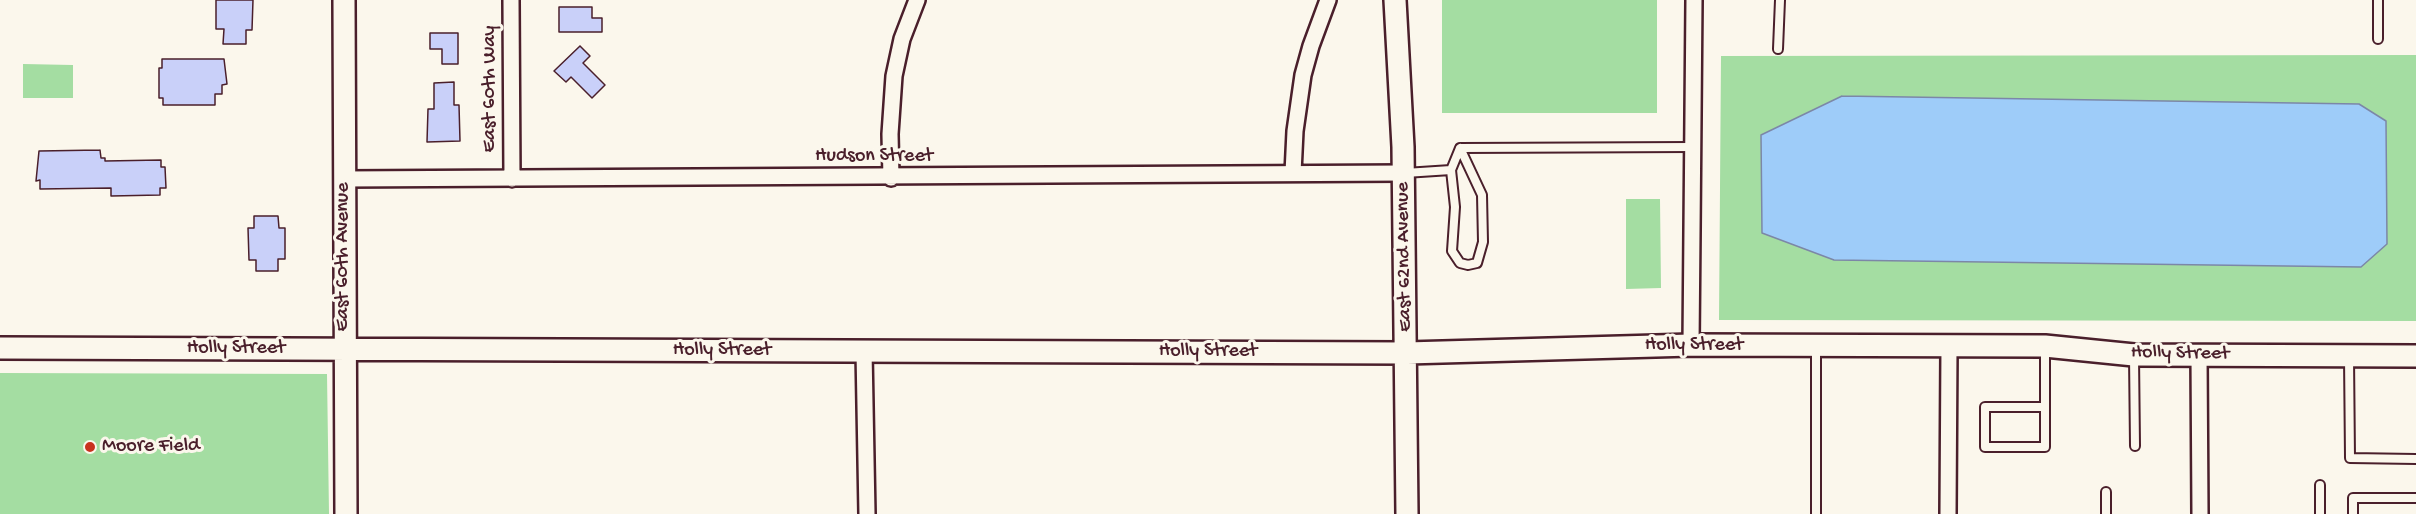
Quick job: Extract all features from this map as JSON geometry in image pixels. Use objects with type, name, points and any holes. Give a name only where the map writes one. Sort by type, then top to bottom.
[{"type":"street","name":"East 60th Avenue","points":[[344,0],[346,514]]},
{"type":"street","name":"East 60th Way","points":[[511,0],[512,179]]},
{"type":"street","points":[[891,178],[890,134],[894,76],[902,39],[917,0]]},
{"type":"street","points":[[1293,173],[1295,131],[1303,75],[1328,0]]},
{"type":"street","name":"East 62nd Avenue","points":[[1395,0],[1404,173],[1407,514]]},
{"type":"street","points":[[1691,345],[1694,0]]},
{"type":"street","name":"Hudson Street","points":[[344,179],[891,178],[1404,173]]},
{"type":"street","name":"Holly Street","points":[[0,348],[1407,353],[1691,345],[2045,346],[2134,355],[2416,356]]},
{"type":"street","points":[[1948,514],[1949,347]]},
{"type":"street","points":[[864,351],[867,514]]},
{"type":"street","points":[[2199,355],[2200,514]]},
{"type":"lane","points":[[1778,50],[1780,0]]},
{"type":"lane","points":[[2378,0],[2378,39]]},
{"type":"lane","points":[[1460,148],[1693,147]]},
{"type":"lane","points":[[1460,148],[1482,195],[1483,242],[1477,263],[1468,265],[1460,263],[1452,251],[1455,207],[1451,170],[1460,148]]},
{"type":"lane","points":[[1404,173],[1451,170]]},
{"type":"lane","points":[[1816,346],[1816,514]]},
{"type":"lane","points":[[2045,346],[2045,406],[2045,447],[1985,447],[1985,407],[2045,406]]},
{"type":"lane","points":[[2134,355],[2135,446]]},
{"type":"lane","points":[[2349,355],[2350,459],[2416,459]]},
{"type":"lane","points":[[2320,485],[2320,514]]},
{"type":"lane","points":[[2106,492],[2106,514]]},
{"type":"lane","points":[[2353,514],[2353,498],[2416,498]]},
{"type":"green space","points":[[1442,0],[1657,0],[1657,113],[1442,113]]},
{"type":"green space","points":[[2416,55],[2416,321],[1719,320],[1721,56]]},
{"type":"green space","points":[[23,64],[73,65],[73,98],[23,98]]},
{"type":"green space","points":[[1626,199],[1660,199],[1661,288],[1626,289]]},
{"type":"green space","points":[[0,373],[327,374],[329,514],[0,514]]},
{"type":"water","points":[[1842,96],[2359,104],[2386,121],[2387,244],[2361,267],[1834,260],[1762,233],[1761,135]]},
{"type":"building","points":[[216,0],[253,0],[252,30],[246,30],[246,44],[223,44],[224,29],[216,29]]},
{"type":"building","points":[[559,7],[592,7],[592,18],[602,18],[602,32],[559,32]]},
{"type":"building","points":[[430,33],[458,33],[458,64],[442,64],[442,49],[430,49]]},
{"type":"building","points":[[580,46],[590,56],[583,63],[605,85],[592,98],[571,77],[566,82],[554,71]]},
{"type":"building","points":[[162,59],[224,59],[227,84],[222,85],[222,94],[215,94],[215,105],[163,105],[163,98],[159,98],[159,68],[162,68]]},
{"type":"building","points":[[454,82],[454,105],[459,105],[460,141],[427,142],[428,109],[434,109],[434,83]]},
{"type":"building","points":[[100,150],[101,158],[105,158],[105,161],[161,160],[161,167],[165,167],[166,188],[160,188],[160,195],[111,196],[111,188],[40,189],[40,180],[36,181],[39,151]]},
{"type":"building","points":[[254,216],[278,216],[279,228],[285,228],[285,259],[278,259],[278,271],[256,271],[256,260],[249,260],[248,228],[254,228]]},
{"type":"place","name":"Moore Field","points":[[90,447]]}]
